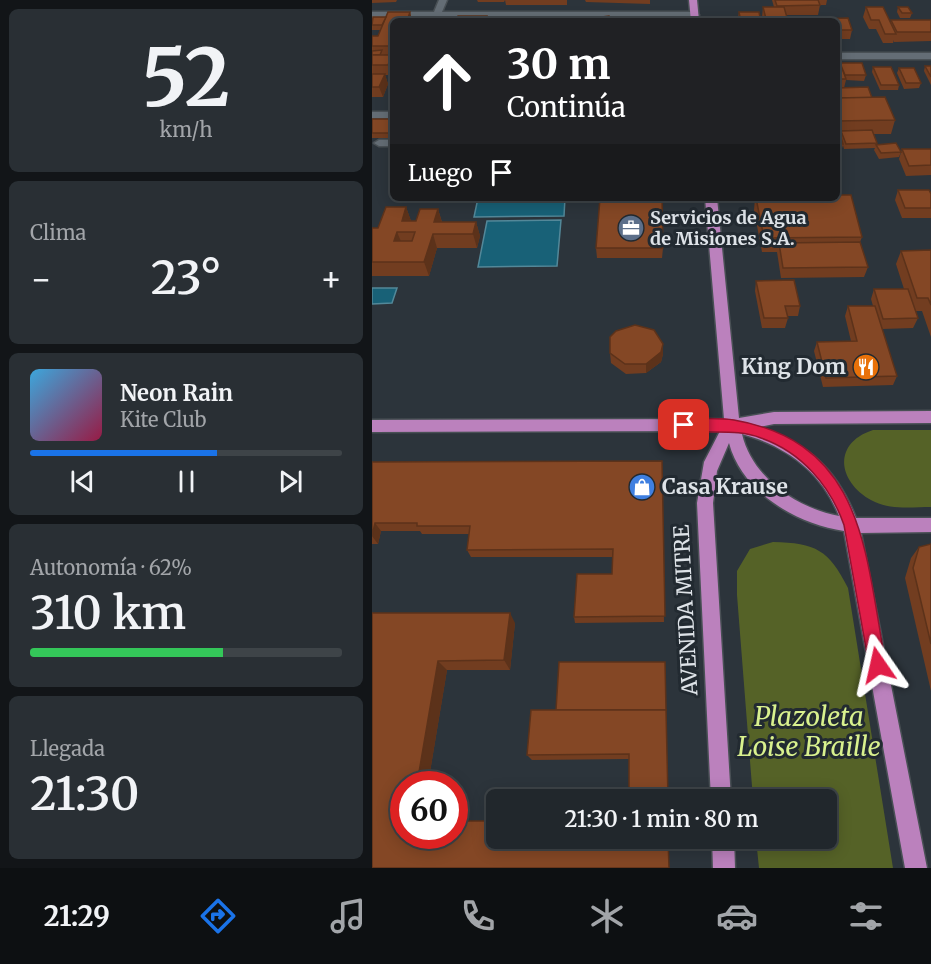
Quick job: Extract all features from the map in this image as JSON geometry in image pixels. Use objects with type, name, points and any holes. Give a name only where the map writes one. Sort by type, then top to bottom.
[{"type":"main road","points":[[693,0],[695,18]]},
{"type":"main road","points":[[711,201],[732,425],[740,452],[757,478],[783,500],[815,517],[851,525],[931,525]]},
{"type":"main road","points":[[372,426],[732,425],[774,418],[931,417]]},
{"type":"main road","points":[[732,425],[764,433],[794,448],[812,462],[832,483],[844,503],[851,525],[916,868]]},
{"type":"main road","name":"AVENIDA MITRE","points":[[720,789],[705,503],[707,474],[716,447],[732,425]]},
{"type":"main road","points":[[723,849],[724,868]]},
{"type":"street","points":[[436,18],[443,0]]},
{"type":"street","points":[[372,15],[436,18],[695,18]]},
{"type":"street","points":[[840,56],[931,56]]},
{"type":"street","points":[[372,115],[390,115]]},
{"type":"street","points":[[379,143],[390,143]]},
{"type":"green space","points":[[873,430],[931,430],[931,507],[903,508],[882,505],[863,495],[853,486],[844,465],[845,454],[859,436]]},
{"type":"green space","name":"Plazoleta Loise Braille","points":[[773,542],[811,547],[827,557],[848,588],[893,868],[759,868],[757,849],[837,849],[837,789],[752,789],[737,595],[737,571],[750,549]]},
{"type":"water","points":[[477,201],[565,201],[564,216],[474,217]]},
{"type":"water","points":[[561,220],[557,266],[478,267],[487,221]]},
{"type":"water","points":[[372,288],[397,288],[392,303],[372,304]]},
{"type":"building","points":[[775,0],[818,0],[820,5],[777,6]]},
{"type":"building","points":[[763,7],[784,7],[787,18],[766,18]]},
{"type":"building","points":[[866,7],[883,7],[896,34],[885,34],[879,20],[871,20]]},
{"type":"building","points":[[898,7],[908,7],[912,13],[902,13]]},
{"type":"building","points":[[388,12],[410,12],[408,18],[390,18],[390,46],[372,46],[372,36],[378,36]]},
{"type":"building","points":[[739,12],[759,12],[760,17],[740,17]]},
{"type":"building","points":[[458,16],[487,16],[487,18],[457,18]]},
{"type":"building","points":[[373,17],[386,17],[382,25],[372,25]]},
{"type":"building","points":[[840,18],[848,18],[852,30],[840,30]]},
{"type":"building","points":[[891,20],[931,20],[931,32],[897,32]]},
{"type":"building","points":[[382,50],[380,55],[372,55],[372,51]]},
{"type":"building","points":[[372,55],[390,55],[388,65],[372,65]]},
{"type":"building","points":[[840,63],[846,79],[840,79]]},
{"type":"building","points":[[840,63],[862,63],[866,75],[845,75]]},
{"type":"building","points":[[925,66],[931,66],[931,77]]},
{"type":"building","points":[[873,67],[891,67],[899,85],[881,85]]},
{"type":"building","points":[[899,68],[914,68],[921,83],[906,83]]},
{"type":"building","points":[[372,74],[385,74],[379,87],[372,87]]},
{"type":"building","points":[[868,87],[872,98],[840,98],[840,88]]},
{"type":"building","points":[[885,97],[895,120],[840,121],[840,98]]},
{"type":"building","points":[[372,119],[390,119],[390,133],[372,133]]},
{"type":"building","points":[[872,130],[877,143],[846,144],[841,131]]},
{"type":"building","points":[[896,143],[901,152],[881,153],[876,145]]},
{"type":"building","points":[[902,149],[931,149],[931,165],[909,166]]},
{"type":"building","points":[[898,190],[929,190],[931,208],[905,208]]},
{"type":"building","points":[[840,195],[851,195],[862,237],[764,238],[757,201],[840,201]]},
{"type":"building","name":"Servicios de Agua de Misiones S.A.","points":[[600,201],[662,201],[663,248],[596,248]]},
{"type":"building","points":[[386,207],[406,207],[402,221],[416,221],[420,209],[438,209],[434,222],[476,222],[473,234],[433,234],[424,262],[372,262],[372,228],[378,228]],"holes":[[[397,232],[415,232],[412,241],[394,241]]]},
{"type":"building","points":[[860,242],[868,267],[783,268],[779,243]]},
{"type":"building","points":[[931,250],[931,305],[928,298],[917,298],[901,251]]},
{"type":"building","points":[[794,280],[800,306],[785,306],[788,318],[764,318],[756,281]]},
{"type":"building","points":[[874,289],[908,289],[918,318],[883,319]]},
{"type":"building","points":[[848,306],[875,306],[897,376],[826,378],[817,342],[857,341]]},
{"type":"building","points":[[635,325],[654,330],[663,344],[661,352],[646,364],[625,364],[610,353],[610,337],[616,331]]},
{"type":"building","points":[[662,461],[665,616],[574,617],[577,574],[612,574],[613,549],[467,550],[470,526],[417,526],[417,523],[375,523],[372,536],[372,462]]},
{"type":"building","points":[[931,544],[931,644],[913,568],[919,547]]},
{"type":"building","points":[[372,613],[510,613],[504,660],[438,661],[419,771],[390,771],[390,849],[468,849],[468,821],[486,821],[486,849],[668,849],[669,868],[372,868]]},
{"type":"building","points":[[559,662],[665,662],[666,710],[556,710]]},
{"type":"building","points":[[531,710],[666,710],[668,789],[629,789],[629,754],[527,755]]},
{"type":"place","name":"Servicios de Agua de Misiones S.A.","points":[[631,228]]},
{"type":"place","name":"King Dom","points":[[866,367]]},
{"type":"place","name":"Casa Krause","points":[[642,487]]},
{"type":"route","points":[[684,425],[732,425],[764,433],[794,448],[820,469],[832,483],[844,503],[851,525],[878,665]]}]
